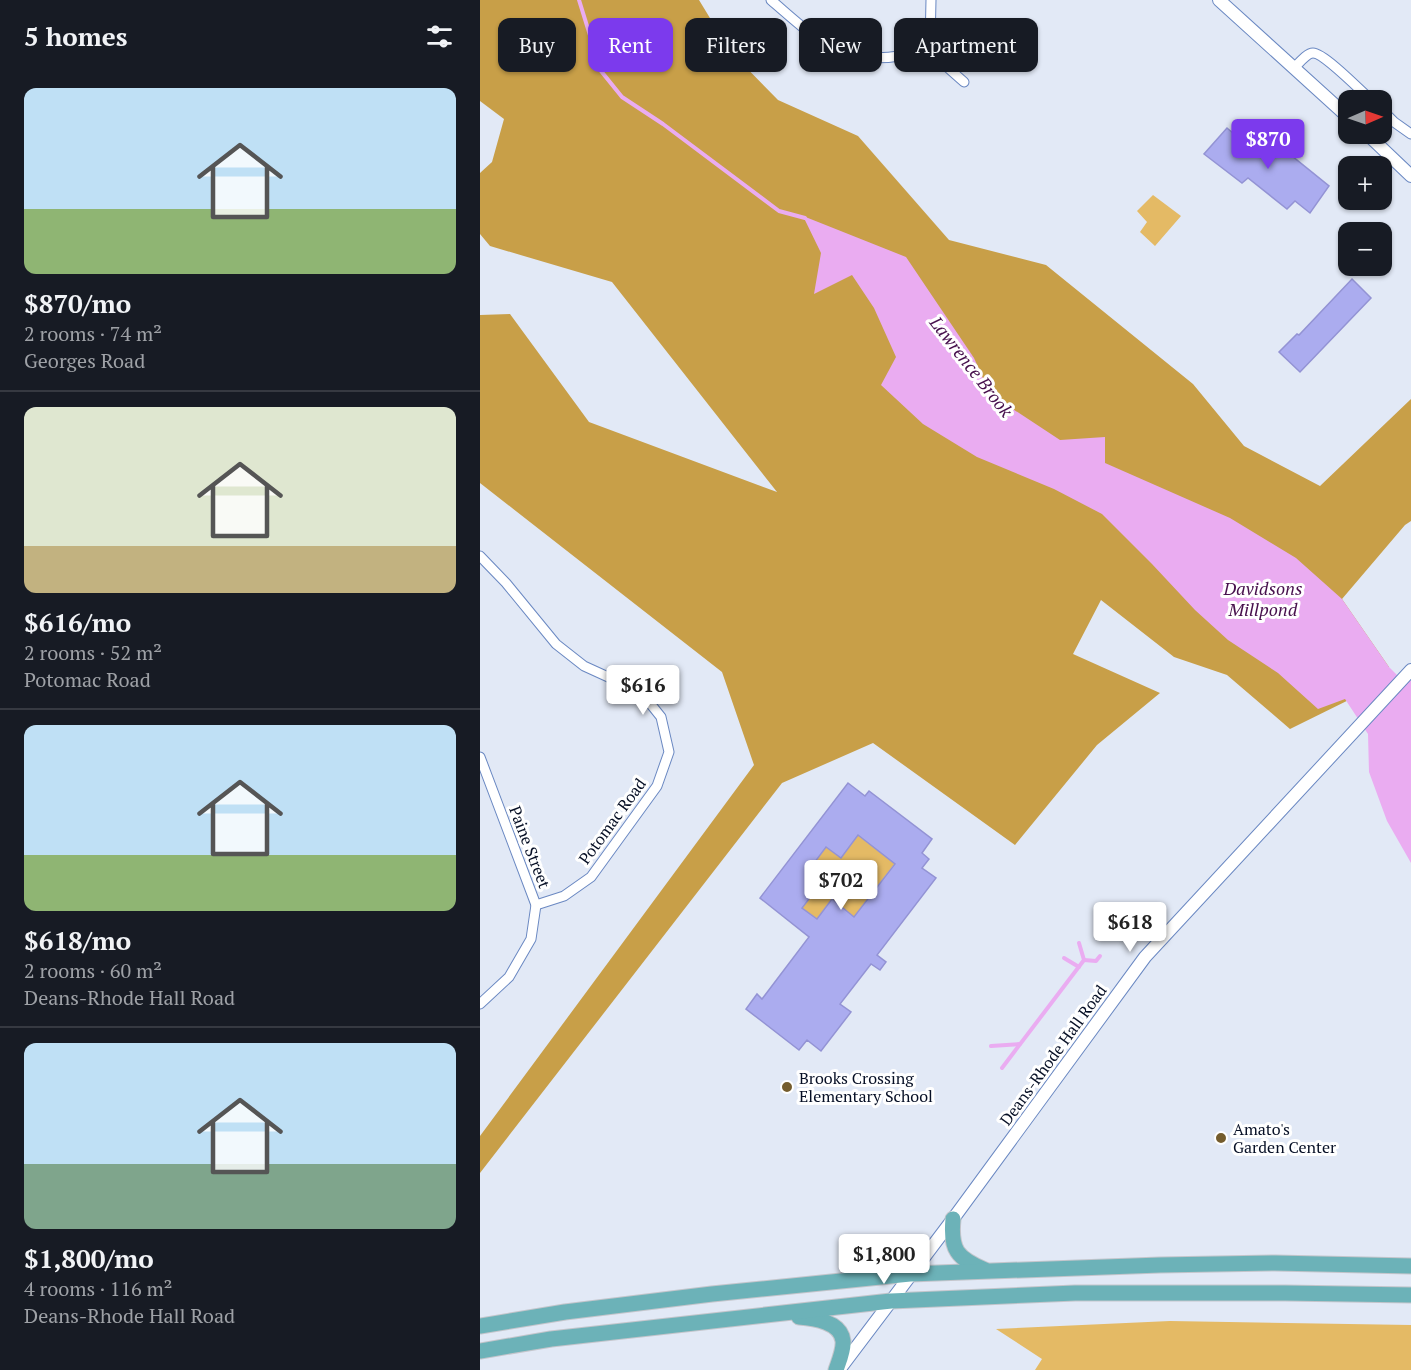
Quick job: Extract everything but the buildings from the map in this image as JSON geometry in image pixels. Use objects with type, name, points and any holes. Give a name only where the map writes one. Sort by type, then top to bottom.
[{"type":"highway","points":[[953,1219],[953,1245],[956,1251],[964,1260],[988,1271]]},
{"type":"highway","points":[[480,1326],[565,1312],[678,1298],[910,1274],[1275,1263],[1411,1266]]},
{"type":"highway","points":[[480,1351],[551,1339],[891,1301],[1087,1293],[1411,1295]]},
{"type":"highway","points":[[766,1314],[818,1318],[835,1327],[843,1340],[837,1370]]},
{"type":"street","points":[[771,0],[814,37],[836,50],[873,58],[894,56]]},
{"type":"street","points":[[931,0],[931,18]]},
{"type":"street","points":[[1219,0],[1338,108]]},
{"type":"street","points":[[1295,67],[1309,54],[1316,53],[1360,90]]},
{"type":"street","points":[[953,72],[964,82]]},
{"type":"street","points":[[1392,120],[1411,134]]},
{"type":"street","points":[[1378,144],[1411,176]]},
{"type":"street","points":[[1379,144],[1411,162]]},
{"type":"street","name":"Potomac Road","points":[[480,556],[506,583],[556,644],[584,666],[641,692],[661,717],[669,752],[657,786],[591,876],[564,896],[536,905]]},
{"type":"street","name":"Deans-Rhode Hall Road","points":[[837,1370],[953,1219],[1145,957],[1409,673]]},
{"type":"street","name":"Paine Street","points":[[480,757],[536,905],[531,939],[509,977],[480,1005]]},
{"type":"shaded area","points":[[480,0],[699,0],[710,18],[685,18],[685,72],[751,72],[778,100],[858,136],[949,240],[1046,265],[1193,384],[1244,446],[1320,486],[1411,399],[1411,521],[1405,525],[1342,599],[1389,667],[1371,689],[1290,729],[1227,675],[1174,657],[1101,600],[1073,654],[1160,693],[1097,745],[1015,845],[873,743],[782,783],[480,1173],[480,1136],[754,765],[722,672],[480,483],[480,315],[510,314],[589,422],[777,492],[612,282],[490,246],[480,234],[480,173],[492,162],[504,119],[480,101]]},
{"type":"shaded area","points":[[1153,195],[1181,216],[1155,246],[1140,232],[1147,222],[1137,211]]},
{"type":"shaded area","points":[[858,835],[905,850],[854,917],[832,900],[817,919],[802,908],[828,874],[814,863],[826,847],[841,858]]},
{"type":"shaded area","points":[[1170,1321],[1411,1325],[1411,1370],[1035,1370],[1042,1359],[996,1329]]},
{"type":"water","name":"Davidsons Millpond","points":[[803,216],[906,257],[974,358],[990,394],[1060,440],[1105,437],[1105,463],[1230,518],[1296,558],[1342,599],[1389,667],[1406,684],[1411,680],[1411,863],[1387,821],[1369,772],[1368,734],[1345,699],[1318,709],[1278,673],[1228,640],[1195,610],[1102,514],[1054,489],[977,457],[923,424],[881,385],[896,357],[874,308],[852,275],[814,294],[821,253]]},
{"type":"waterway","name":"Lawrence Brook","points":[[579,0],[601,71],[622,97],[663,124],[779,211],[805,218]]},
{"type":"waterway","points":[[1002,1068],[1084,960],[1079,943]]},
{"type":"waterway","points":[[1084,960],[1096,961],[1100,956]]},
{"type":"waterway","points":[[1064,958],[1079,967]]},
{"type":"waterway","points":[[991,1046],[1020,1044]]},
{"type":"place","name":"Brooks Crossing Elementary School","points":[[787,1087]]},
{"type":"place","name":"Amato's Garden Center","points":[[1221,1138]]}]
